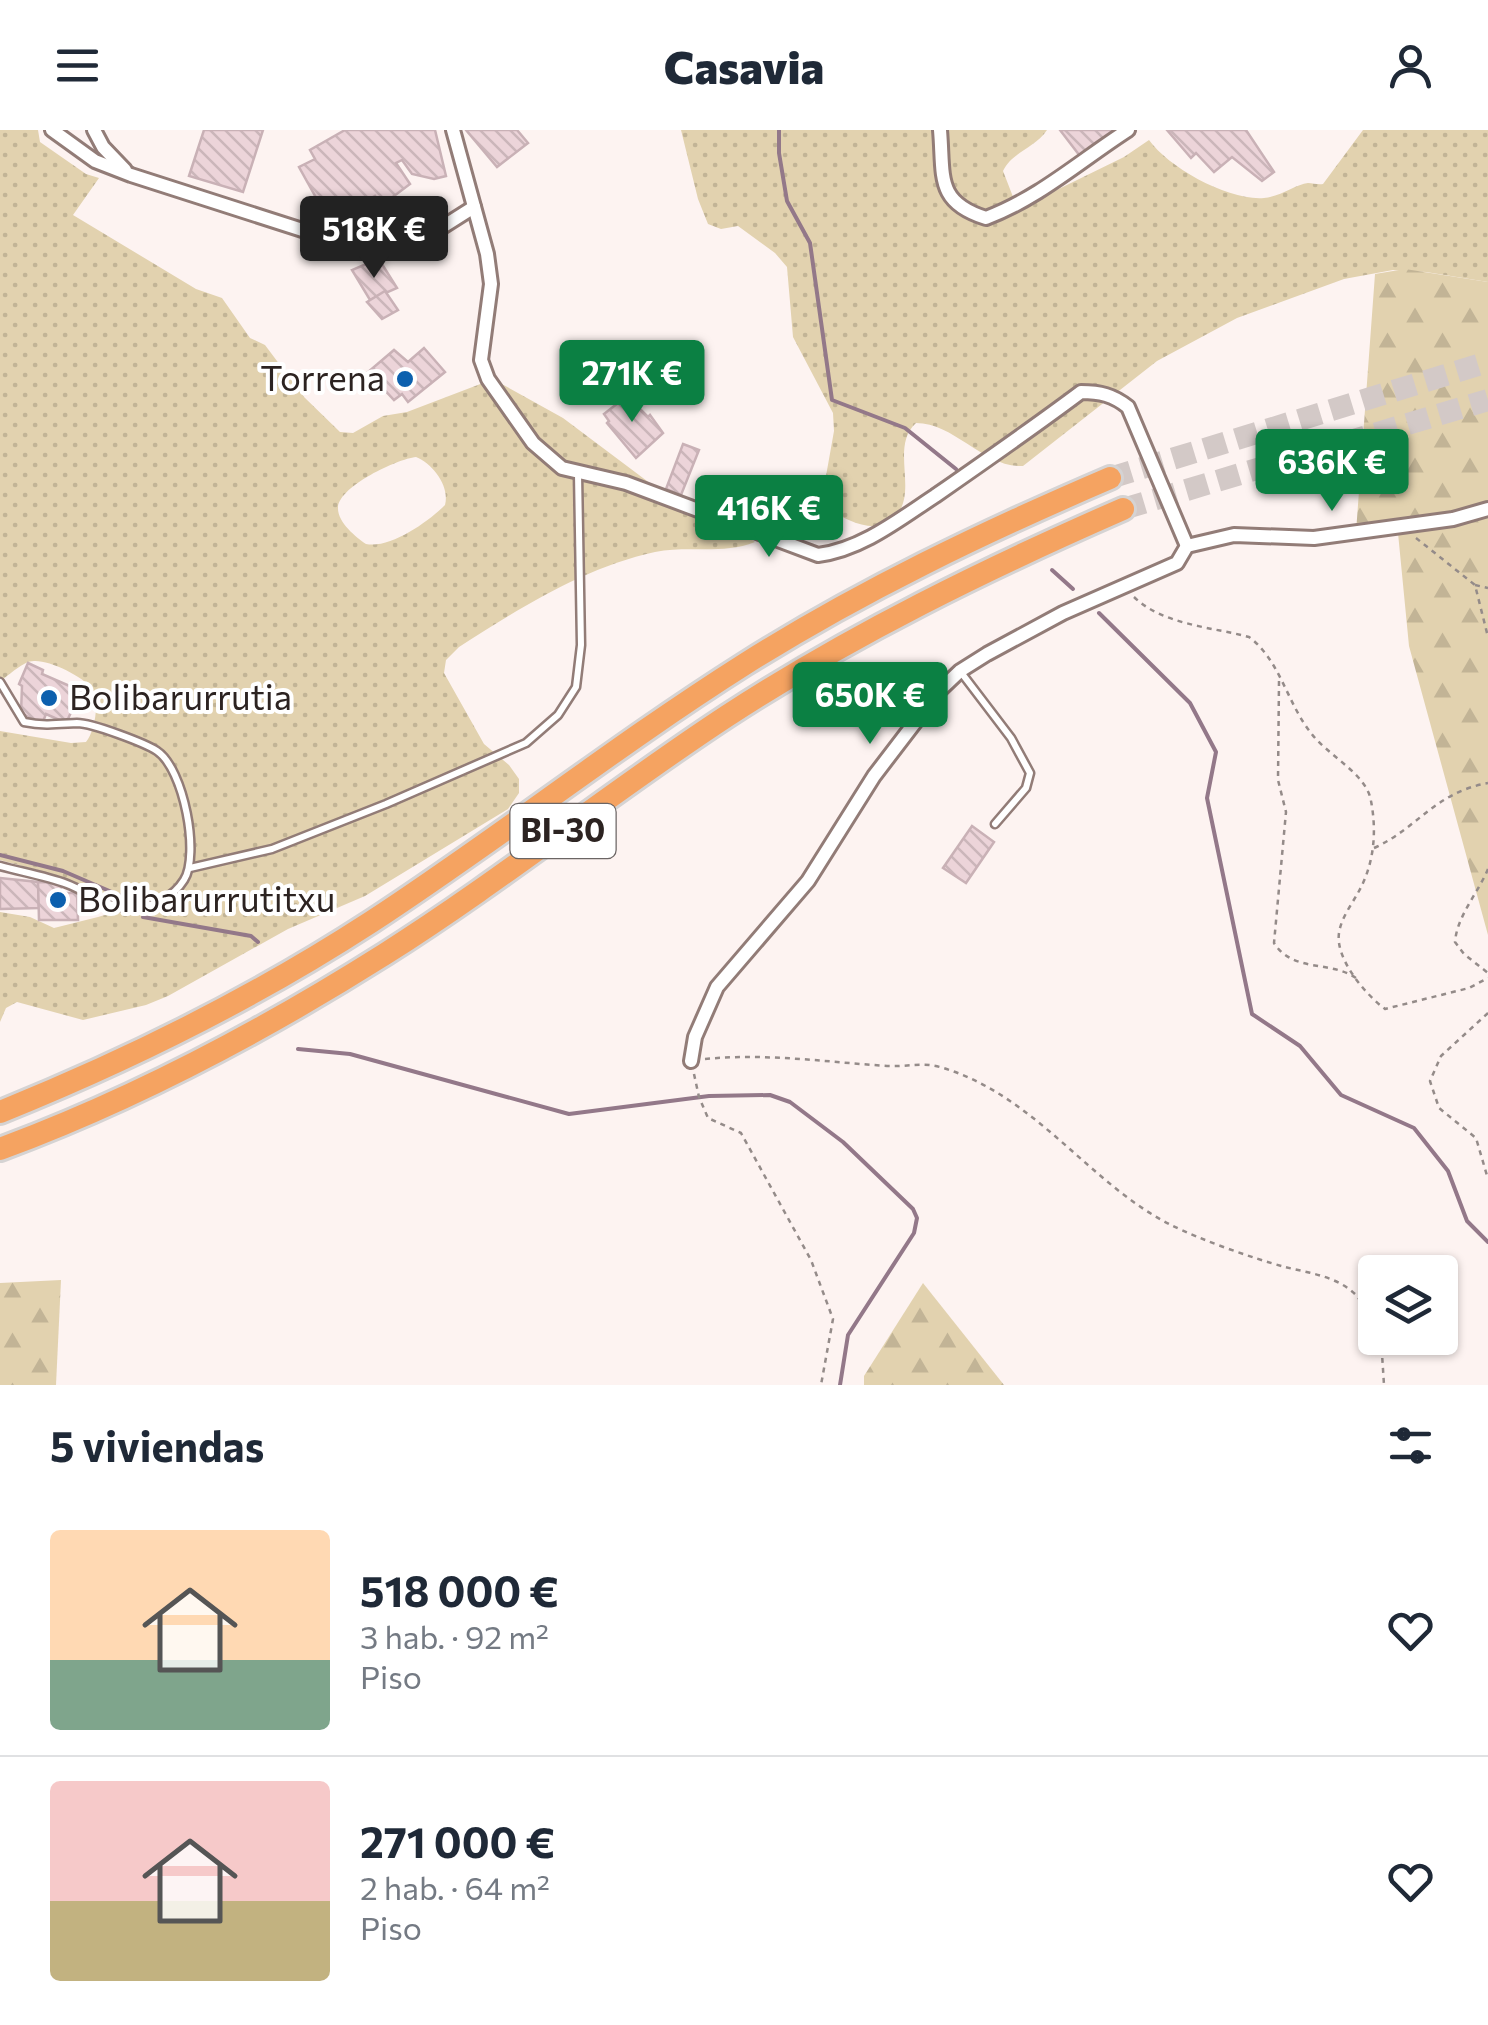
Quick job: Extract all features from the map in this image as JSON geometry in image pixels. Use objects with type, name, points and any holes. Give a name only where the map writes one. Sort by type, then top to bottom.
[{"type":"highway","name":"BI-30","points":[[0,1112],[154,1045],[279,978],[395,906],[670,713],[805,628],[930,560],[1110,478]]},
{"type":"highway","name":"BI-30","points":[[0,1149],[168,1076],[296,1008],[387,953],[690,742],[809,666],[928,600],[1123,510]]},
{"type":"street","points":[[52,130],[94,161],[130,175],[374,252],[414,245],[474,207]]},
{"type":"street","points":[[94,130],[102,147],[130,175]]},
{"type":"street","points":[[452,130],[487,254],[491,284],[482,360],[488,380],[533,443],[562,468],[626,482],[808,552],[835,553],[856,545],[912,511],[1081,392],[1099,392],[1128,407],[1187,546]]},
{"type":"street","points":[[940,130],[948,196],[956,206],[986,218],[1013,208],[1055,182],[1128,130]]},
{"type":"street","points":[[691,1061],[695,1037],[717,987],[808,881],[874,776],[940,690],[960,671],[1064,613],[1178,563],[1187,546],[1234,535],[1314,538],[1453,519],[1488,508]]},
{"type":"lane","points":[[190,868],[272,849],[386,804],[526,743],[558,715],[576,686],[581,645],[578,472]]},
{"type":"lane","points":[[960,671],[1012,738],[1030,773],[1026,788],[995,824]]},
{"type":"lane","points":[[0,682],[24,722],[47,727],[82,723],[157,751],[175,769],[186,803],[190,868],[183,882],[160,903],[129,908],[106,903],[67,884],[0,866]]},
{"type":"path","points":[[1406,525],[1425,547],[1475,585],[1488,588]]},
{"type":"path","points":[[1475,585],[1488,637]]},
{"type":"path","points":[[1122,586],[1143,606],[1179,620],[1249,637],[1269,655],[1312,735],[1370,793],[1372,848],[1365,880],[1338,936],[1344,956],[1375,1002],[1386,1009],[1469,988],[1488,976],[1455,942],[1458,922],[1488,869]]},
{"type":"path","points":[[1280,680],[1278,780],[1286,812],[1274,943],[1288,958],[1346,972],[1358,979]]},
{"type":"path","points":[[1372,848],[1390,840],[1446,796],[1488,784]]},
{"type":"path","points":[[1488,1013],[1441,1056],[1430,1080],[1439,1108],[1476,1138],[1488,1179]]},
{"type":"path","points":[[821,1385],[833,1319],[811,1260],[741,1133],[708,1118],[691,1061],[733,1056],[892,1066],[925,1063],[967,1077],[1012,1102],[1054,1133],[1141,1208],[1173,1226],[1282,1266],[1325,1276],[1358,1298]]},
{"type":"path","points":[[1382,1355],[1384,1385]]},
{"type":"green space","points":[[0,130],[38,130],[40,142],[86,174],[99,178],[73,215],[196,289],[222,298],[250,338],[265,345],[304,397],[340,432],[353,433],[383,416],[407,412],[483,383],[500,383],[563,418],[663,493],[734,527],[755,542],[730,548],[655,552],[603,568],[528,604],[459,647],[446,660],[444,673],[484,744],[519,779],[519,793],[508,809],[365,896],[288,929],[168,996],[83,1020],[17,1002],[6,1008],[0,1022],[0,912],[30,917],[54,928],[108,914],[112,907],[105,898],[78,883],[0,860],[0,731],[86,742],[92,731],[96,701],[88,684],[74,674],[40,661],[25,663],[0,681]],"holes":[[[416,457],[439,476],[445,490],[445,505],[408,533],[386,542],[366,544],[341,518],[341,499],[371,475]]]},
{"type":"green space","points":[[681,130],[1047,130],[1003,171],[1015,202],[1024,206],[1124,157],[1149,140],[1170,161],[1201,181],[1234,194],[1264,198],[1303,184],[1323,184],[1363,130],[1488,130],[1488,282],[1393,270],[1344,279],[1237,318],[1157,361],[1023,466],[995,460],[944,430],[916,423],[905,446],[905,489],[898,513],[879,526],[862,525],[821,504],[834,431],[833,413],[793,337],[787,267],[775,253],[738,226],[721,229],[708,224]]},
{"type":"green space","points":[[1405,269],[1488,282],[1488,935],[1409,646],[1398,533],[1356,532],[1375,274]]},
{"type":"green space","points":[[61,1280],[56,1385],[0,1385],[0,1283]]},
{"type":"green space","points":[[923,1283],[1004,1385],[864,1385],[864,1376]]},
{"type":"building","points":[[204,130],[263,130],[243,192],[189,176]]},
{"type":"building","points":[[345,130],[435,130],[446,176],[434,179],[412,174],[402,160],[396,163],[410,184],[382,205],[375,196],[334,220],[328,219],[299,167],[315,159],[310,150]]},
{"type":"building","points":[[466,130],[517,130],[528,143],[497,167]]},
{"type":"building","points":[[1060,130],[1117,130],[1080,156]]},
{"type":"building","points":[[1167,130],[1246,130],[1274,172],[1262,181],[1232,157],[1214,172],[1196,153],[1191,158]]},
{"type":"building","points":[[366,264],[371,272],[382,264],[397,288],[370,300],[352,270]]},
{"type":"building","points":[[385,291],[398,310],[382,319],[367,302]]},
{"type":"building","name":"Torrena","points":[[424,348],[445,372],[408,402],[402,394],[394,400],[368,372],[394,350],[408,362]]},
{"type":"building","points":[[622,391],[650,415],[663,433],[636,458],[604,414],[618,403],[614,398]]},
{"type":"building","points":[[683,444],[699,450],[681,495],[666,489]]},
{"type":"building","name":"Bolibarurrutia","points":[[28,663],[43,670],[42,674],[81,691],[66,723],[46,714],[42,724],[21,713],[19,684]]},
{"type":"building","points":[[972,826],[994,842],[966,883],[943,868]]},
{"type":"building","name":"Bolibarurrutitxu","points":[[0,878],[38,882],[39,908],[0,909]]},
{"type":"building","name":"Bolibarurrutitxu","points":[[38,882],[61,883],[61,893],[77,893],[78,920],[39,920]]},
{"type":"waterway","points":[[779,130],[787,201],[810,243],[832,400],[905,428],[956,469]]},
{"type":"waterway","points":[[1052,570],[1073,589]]},
{"type":"waterway","points":[[1099,613],[1190,703],[1216,752],[1207,798],[1252,1014],[1300,1046],[1341,1095],[1414,1128],[1448,1171],[1467,1221],[1488,1242]]},
{"type":"waterway","points":[[0,855],[63,871],[121,896]]},
{"type":"waterway","points":[[143,917],[251,936],[258,942]]},
{"type":"waterway","points":[[298,1049],[350,1054],[569,1114],[709,1096],[770,1095],[790,1102],[843,1142],[913,1209],[917,1218],[914,1233],[848,1335],[840,1385]]},
{"type":"tunnel","points":[[1110,478],[1488,362]]},
{"type":"tunnel","points":[[1123,509],[1488,400]]},
{"type":"place","name":"Torrena","points":[[405,379]]},
{"type":"place","name":"Bolibarurrutia","points":[[49,698]]},
{"type":"place","name":"Bolibarurrutitxu","points":[[58,900]]}]
